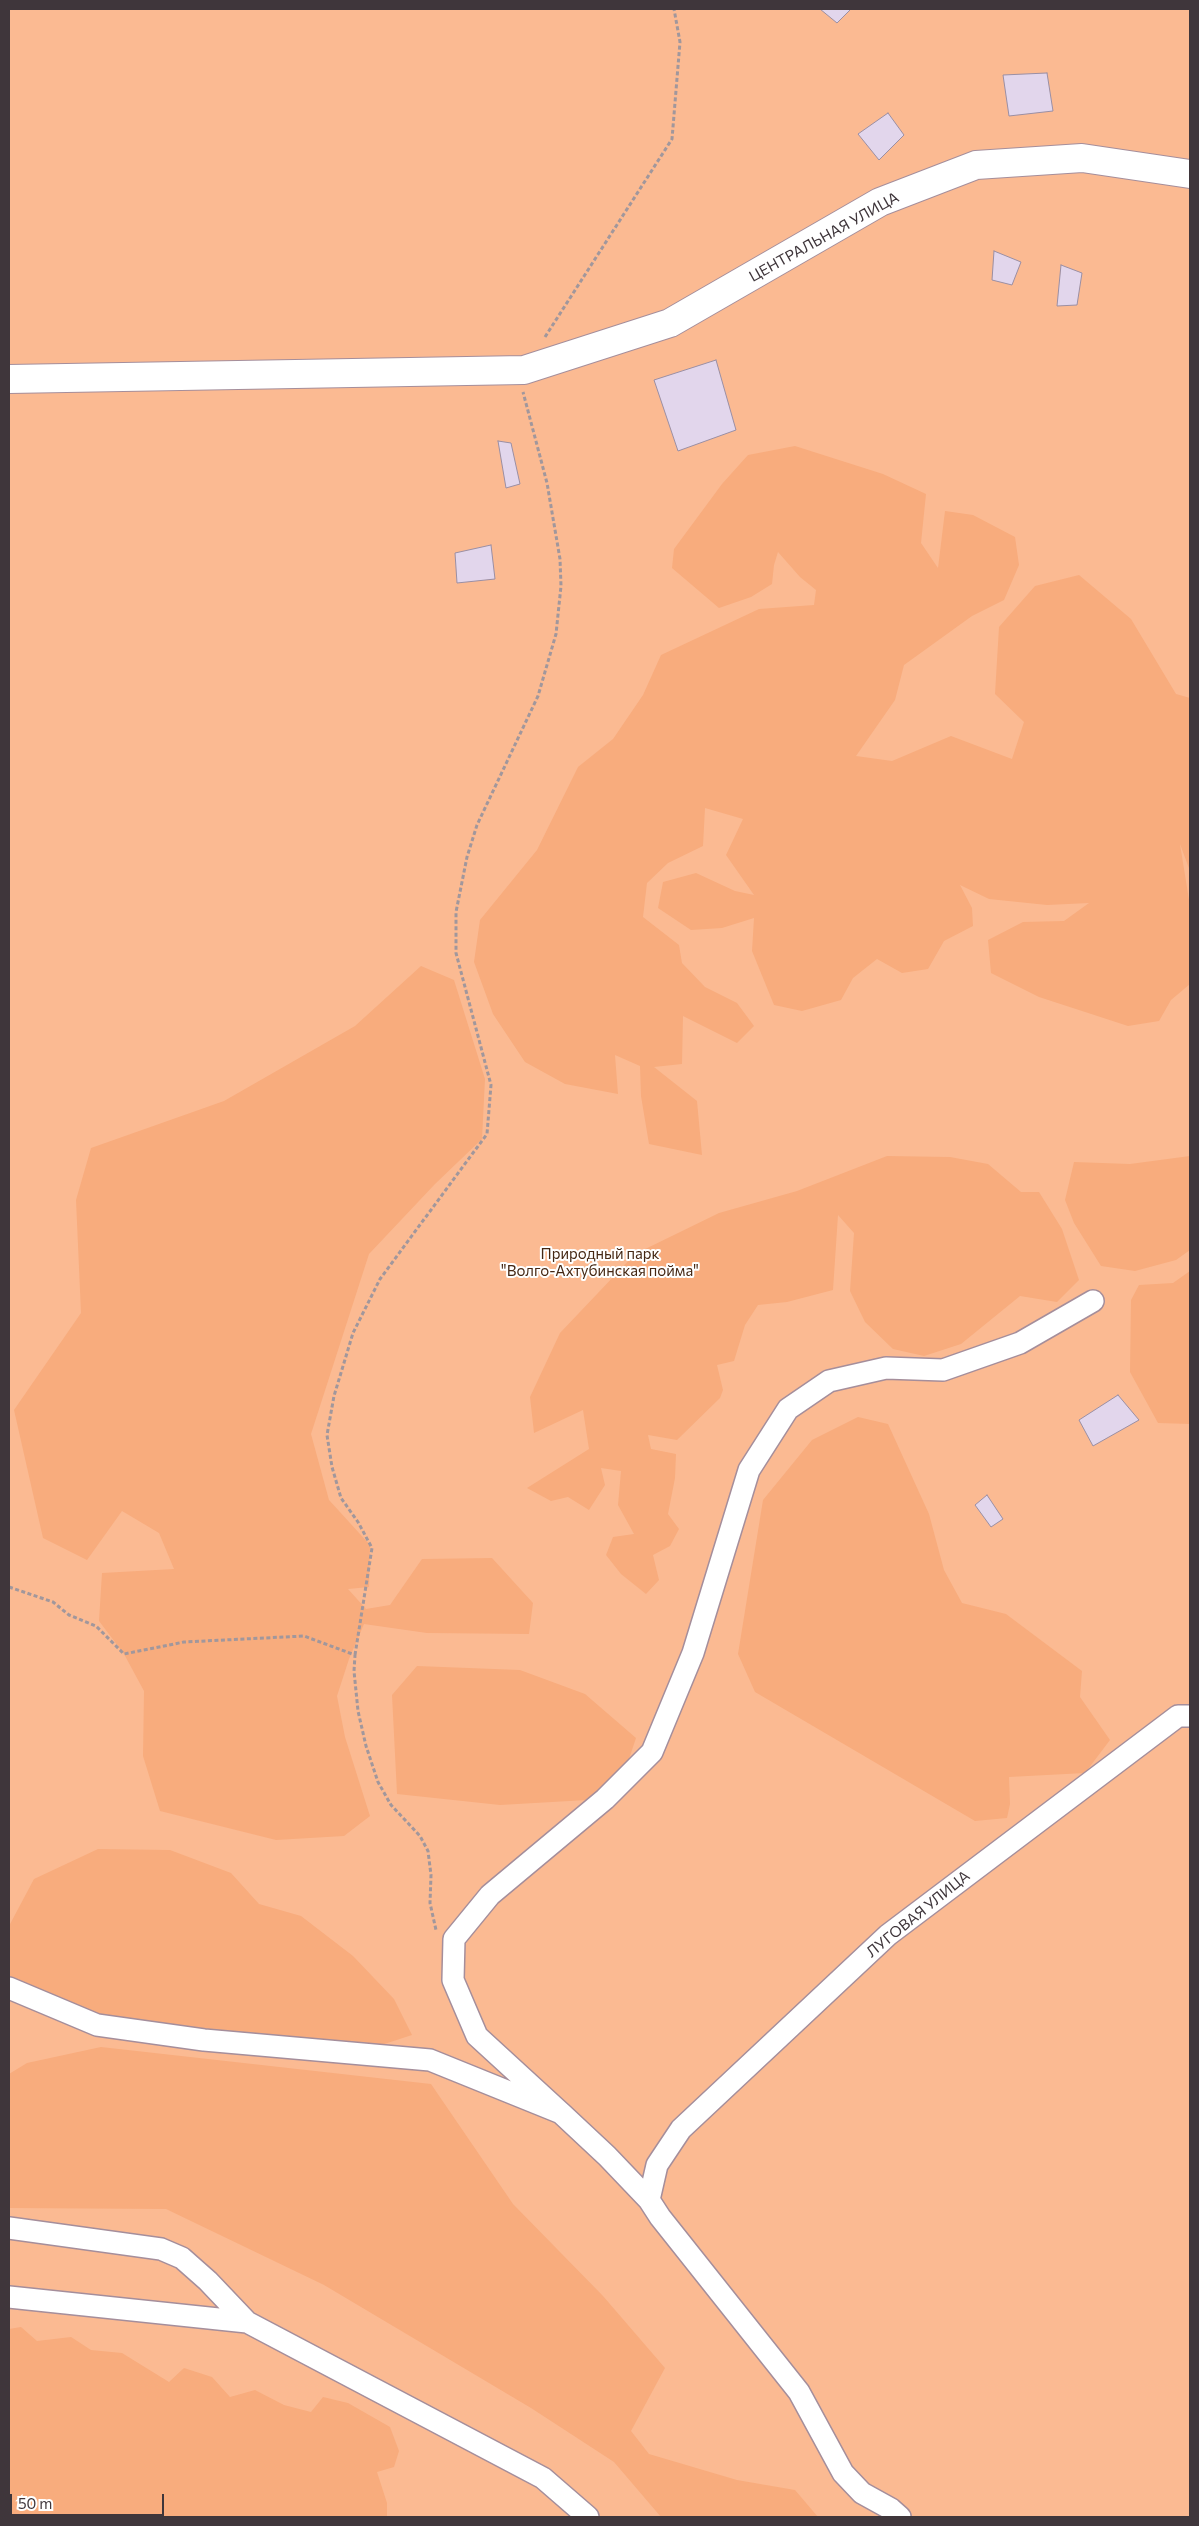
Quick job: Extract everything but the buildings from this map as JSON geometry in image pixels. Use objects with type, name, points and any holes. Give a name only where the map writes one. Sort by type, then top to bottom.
[{"type":"street","name":"ЦЕНТРАЛЬНАЯ УЛИЦА","points":[[9,379],[511,370],[670,323],[880,202],[976,165],[1082,158],[1190,174]]},
{"type":"street","points":[[900,2517],[891,2509],[862,2492],[843,2474],[799,2392],[660,2217],[649,2200],[607,2156],[477,2036],[453,1980],[454,1939],[490,1896],[605,1799],[652,1752],[693,1653],[750,1470],[788,1409],[829,1381],[886,1368],[943,1370],[1020,1343],[1094,1301]]},
{"type":"street","name":"ЛУГОВАЯ УЛИЦА","points":[[649,2200],[656,2165],[680,2129],[888,1935],[1178,1716],[1190,1716]]},
{"type":"street","points":[[9,1988],[97,2025],[204,2040],[430,2060],[561,2113]]},
{"type":"street","points":[[9,2228],[161,2249],[182,2258],[208,2281],[246,2322],[543,2478],[588,2517]]},
{"type":"street","points":[[9,2297],[246,2322]]},
{"type":"path","points":[[436,1932],[430,1903],[431,1875],[428,1851],[420,1836],[391,1805],[378,1782],[366,1746],[358,1711],[354,1671],[355,1655],[362,1598],[372,1548],[358,1522],[341,1498],[332,1467],[327,1436],[334,1396],[353,1333],[380,1279],[487,1134],[491,1085],[456,953],[456,912],[465,864],[477,825],[531,712],[547,668],[556,634],[561,586],[560,559],[547,483],[524,397],[511,370],[672,139],[680,42],[674,9]]},
{"type":"path","points":[[9,1587],[52,1602],[69,1615],[96,1626],[124,1654],[184,1642],[304,1636],[355,1655]]},
{"type":"green space","name":"Природный парк \"Волго-Ахтубинская пойма\"","points":[[9,9],[1190,9],[1190,2517],[9,2517]]},
{"type":"shaded area","points":[[795,446],[883,474],[926,494],[921,543],[938,568],[945,511],[973,515],[1015,537],[1019,565],[1004,600],[972,616],[904,665],[895,700],[856,756],[892,761],[951,736],[1012,759],[1024,722],[995,694],[999,627],[1035,586],[1079,575],[1131,619],[1176,694],[1190,698],[1190,871],[1180,844],[1190,906],[1190,984],[1171,1000],[1159,1021],[1128,1026],[1039,997],[991,973],[988,940],[1023,922],[1064,921],[1089,903],[1047,905],[989,899],[960,885],[972,908],[973,926],[944,941],[928,969],[902,973],[877,959],[853,978],[841,1000],[802,1011],[774,1005],[752,951],[754,918],[722,928],[691,930],[658,908],[663,882],[696,873],[735,891],[754,895],[726,855],[743,819],[705,808],[703,846],[668,863],[647,883],[643,917],[679,945],[682,963],[705,987],[737,1003],[754,1026],[737,1043],[683,1016],[682,1064],[654,1067],[697,1101],[702,1155],[649,1144],[641,1096],[640,1066],[615,1055],[618,1094],[565,1084],[525,1062],[493,1014],[474,962],[480,920],[537,850],[578,767],[613,739],[643,695],[661,655],[759,609],[814,605],[816,590],[800,577],[778,552],[774,565],[772,584],[751,597],[719,608],[672,568],[674,549],[722,484],[748,455]]},
{"type":"shaded area","points":[[421,966],[454,980],[485,1079],[482,1139],[435,1184],[369,1254],[311,1434],[329,1500],[370,1545],[369,1587],[348,1589],[366,1609],[390,1605],[422,1559],[492,1558],[533,1603],[529,1634],[427,1633],[364,1624],[349,1659],[337,1696],[345,1737],[370,1816],[344,1836],[276,1840],[160,1811],[143,1756],[144,1691],[124,1654],[99,1621],[102,1573],[174,1569],[159,1533],[122,1511],[87,1560],[43,1538],[14,1410],[81,1313],[76,1200],[91,1148],[224,1101],[355,1026]]},
{"type":"shaded area","points":[[887,1156],[950,1157],[988,1164],[1021,1192],[1039,1192],[1062,1229],[1079,1280],[1057,1302],[1020,1296],[961,1344],[924,1356],[893,1349],[865,1322],[850,1291],[854,1233],[838,1215],[833,1290],[787,1302],[758,1305],[745,1325],[734,1361],[717,1365],[723,1390],[720,1398],[677,1440],[648,1435],[651,1449],[676,1454],[675,1478],[668,1514],[679,1529],[670,1546],[653,1555],[659,1580],[646,1594],[621,1574],[606,1555],[613,1537],[634,1534],[618,1505],[621,1471],[601,1468],[605,1485],[589,1510],[568,1497],[551,1501],[527,1488],[589,1449],[583,1410],[534,1433],[530,1397],[560,1333],[635,1254],[719,1213],[797,1191]]},
{"type":"shaded area","points":[[1190,1156],[1190,1250],[1176,1260],[1135,1271],[1101,1266],[1074,1223],[1065,1200],[1074,1162],[1130,1164]]},
{"type":"shaded area","points":[[1190,1271],[1190,1424],[1158,1423],[1130,1372],[1131,1300],[1139,1285],[1173,1283]]},
{"type":"shaded area","points":[[858,1417],[888,1424],[929,1514],[944,1570],[962,1603],[1006,1614],[1082,1671],[1080,1697],[1110,1740],[1085,1773],[1009,1777],[1010,1804],[1007,1818],[975,1821],[755,1692],[738,1654],[763,1500],[812,1440]]},
{"type":"shaded area","points":[[417,1666],[520,1670],[585,1694],[636,1738],[625,1771],[587,1800],[500,1805],[397,1794],[392,1695]]},
{"type":"shaded area","points":[[98,1849],[170,1850],[231,1873],[259,1904],[301,1916],[353,1956],[394,1999],[412,2035],[366,2050],[108,2020],[30,1991],[9,1975],[9,1926],[34,1879]]},
{"type":"shaded area","points":[[101,2047],[431,2084],[513,2204],[603,2296],[665,2368],[631,2431],[649,2454],[737,2480],[795,2490],[818,2517],[661,2517],[614,2462],[531,2408],[324,2285],[166,2209],[9,2208],[9,2074],[27,2063]]},
{"type":"shaded area","points":[[21,2327],[37,2341],[71,2337],[91,2350],[122,2353],[169,2382],[184,2368],[212,2377],[230,2397],[255,2390],[284,2405],[311,2412],[323,2397],[348,2403],[390,2427],[399,2451],[394,2467],[377,2472],[387,2503],[387,2517],[9,2517],[9,2329]]}]
